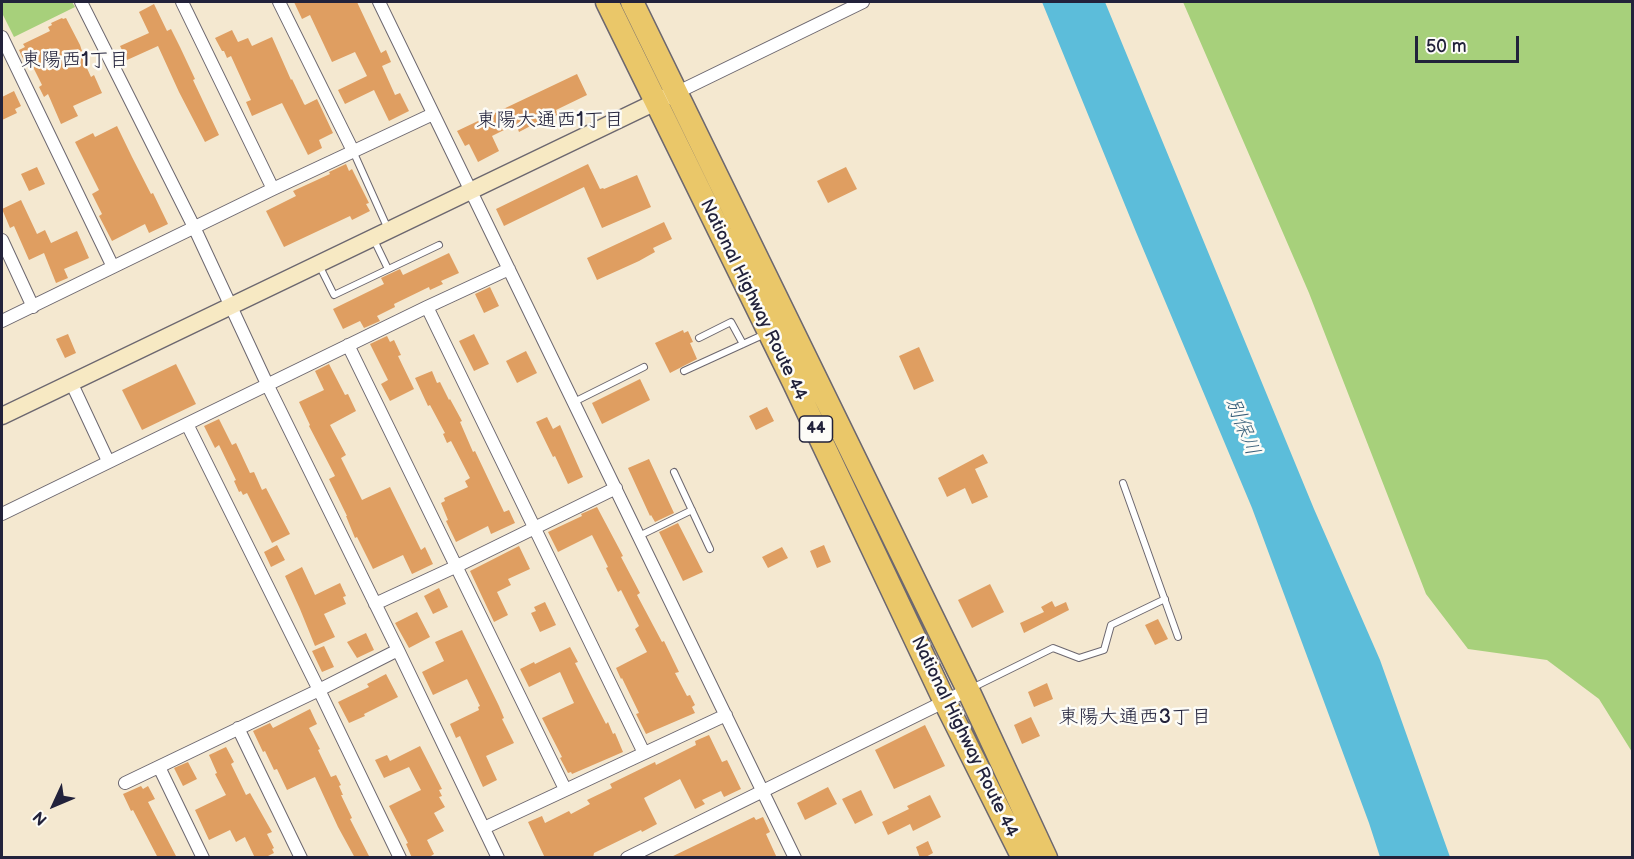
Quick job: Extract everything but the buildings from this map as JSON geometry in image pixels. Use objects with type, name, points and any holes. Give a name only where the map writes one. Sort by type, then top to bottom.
[{"type":"highway","name":"National Highway Route 44","points":[[607,2],[666,97],[968,690],[1046,858]]},
{"type":"highway","name":"National Highway Route 44","points":[[632,2],[666,97],[769,332],[945,702],[1023,858]]},
{"type":"street","points":[[81,2],[194,227],[267,384],[498,858]]},
{"type":"street","points":[[182,2],[273,189]]},
{"type":"street","points":[[279,2],[353,151]]},
{"type":"street","points":[[379,2],[795,858]]},
{"type":"street","points":[[2,416],[863,2]]},
{"type":"street","points":[[2,38],[113,267]]},
{"type":"street","points":[[2,321],[433,114]]},
{"type":"street","points":[[2,240],[33,307]]},
{"type":"street","points":[[2,514],[509,269]]},
{"type":"street","points":[[427,307],[644,753]]},
{"type":"street","points":[[348,345],[565,789]]},
{"type":"street","points":[[71,382],[108,461]]},
{"type":"street","points":[[187,424],[400,858]]},
{"type":"street","points":[[375,604],[616,488]]},
{"type":"street","points":[[126,783],[398,650]]},
{"type":"street","points":[[627,858],[968,690]]},
{"type":"street","points":[[484,828],[726,715]]},
{"type":"street","points":[[238,728],[301,858]]},
{"type":"street","points":[[159,767],[203,858]]},
{"type":"lane","points":[[353,151],[389,230]]},
{"type":"lane","points":[[373,238],[388,269]]},
{"type":"lane","points":[[319,264],[334,295],[439,245]]},
{"type":"lane","points":[[699,338],[731,322],[742,344]]},
{"type":"lane","points":[[684,371],[769,332]]},
{"type":"lane","points":[[574,402],[644,367]]},
{"type":"lane","points":[[674,472],[710,549]]},
{"type":"lane","points":[[1123,483],[1178,637]]},
{"type":"lane","points":[[639,536],[692,510]]},
{"type":"lane","points":[[968,690],[1053,648],[1079,658],[1104,650],[1111,625],[1165,599]]},
{"type":"green space","points":[[2,2],[72,2],[75,7],[14,37],[2,13]]},
{"type":"green space","points":[[1183,2],[1632,2],[1632,752],[1599,699],[1547,660],[1468,649],[1426,594],[1309,293]]},
{"type":"water","name":"別保川","points":[[1042,2],[1105,2],[1314,509],[1380,660],[1450,857],[1380,857],[1252,508]]},
{"type":"district","name":"東陽西1丁目","points":[[75,61]]},
{"type":"district","name":"東陽大通西1丁目","points":[[550,121]]},
{"type":"district","name":"東陽大通西3丁目","points":[[1135,718]]}]
